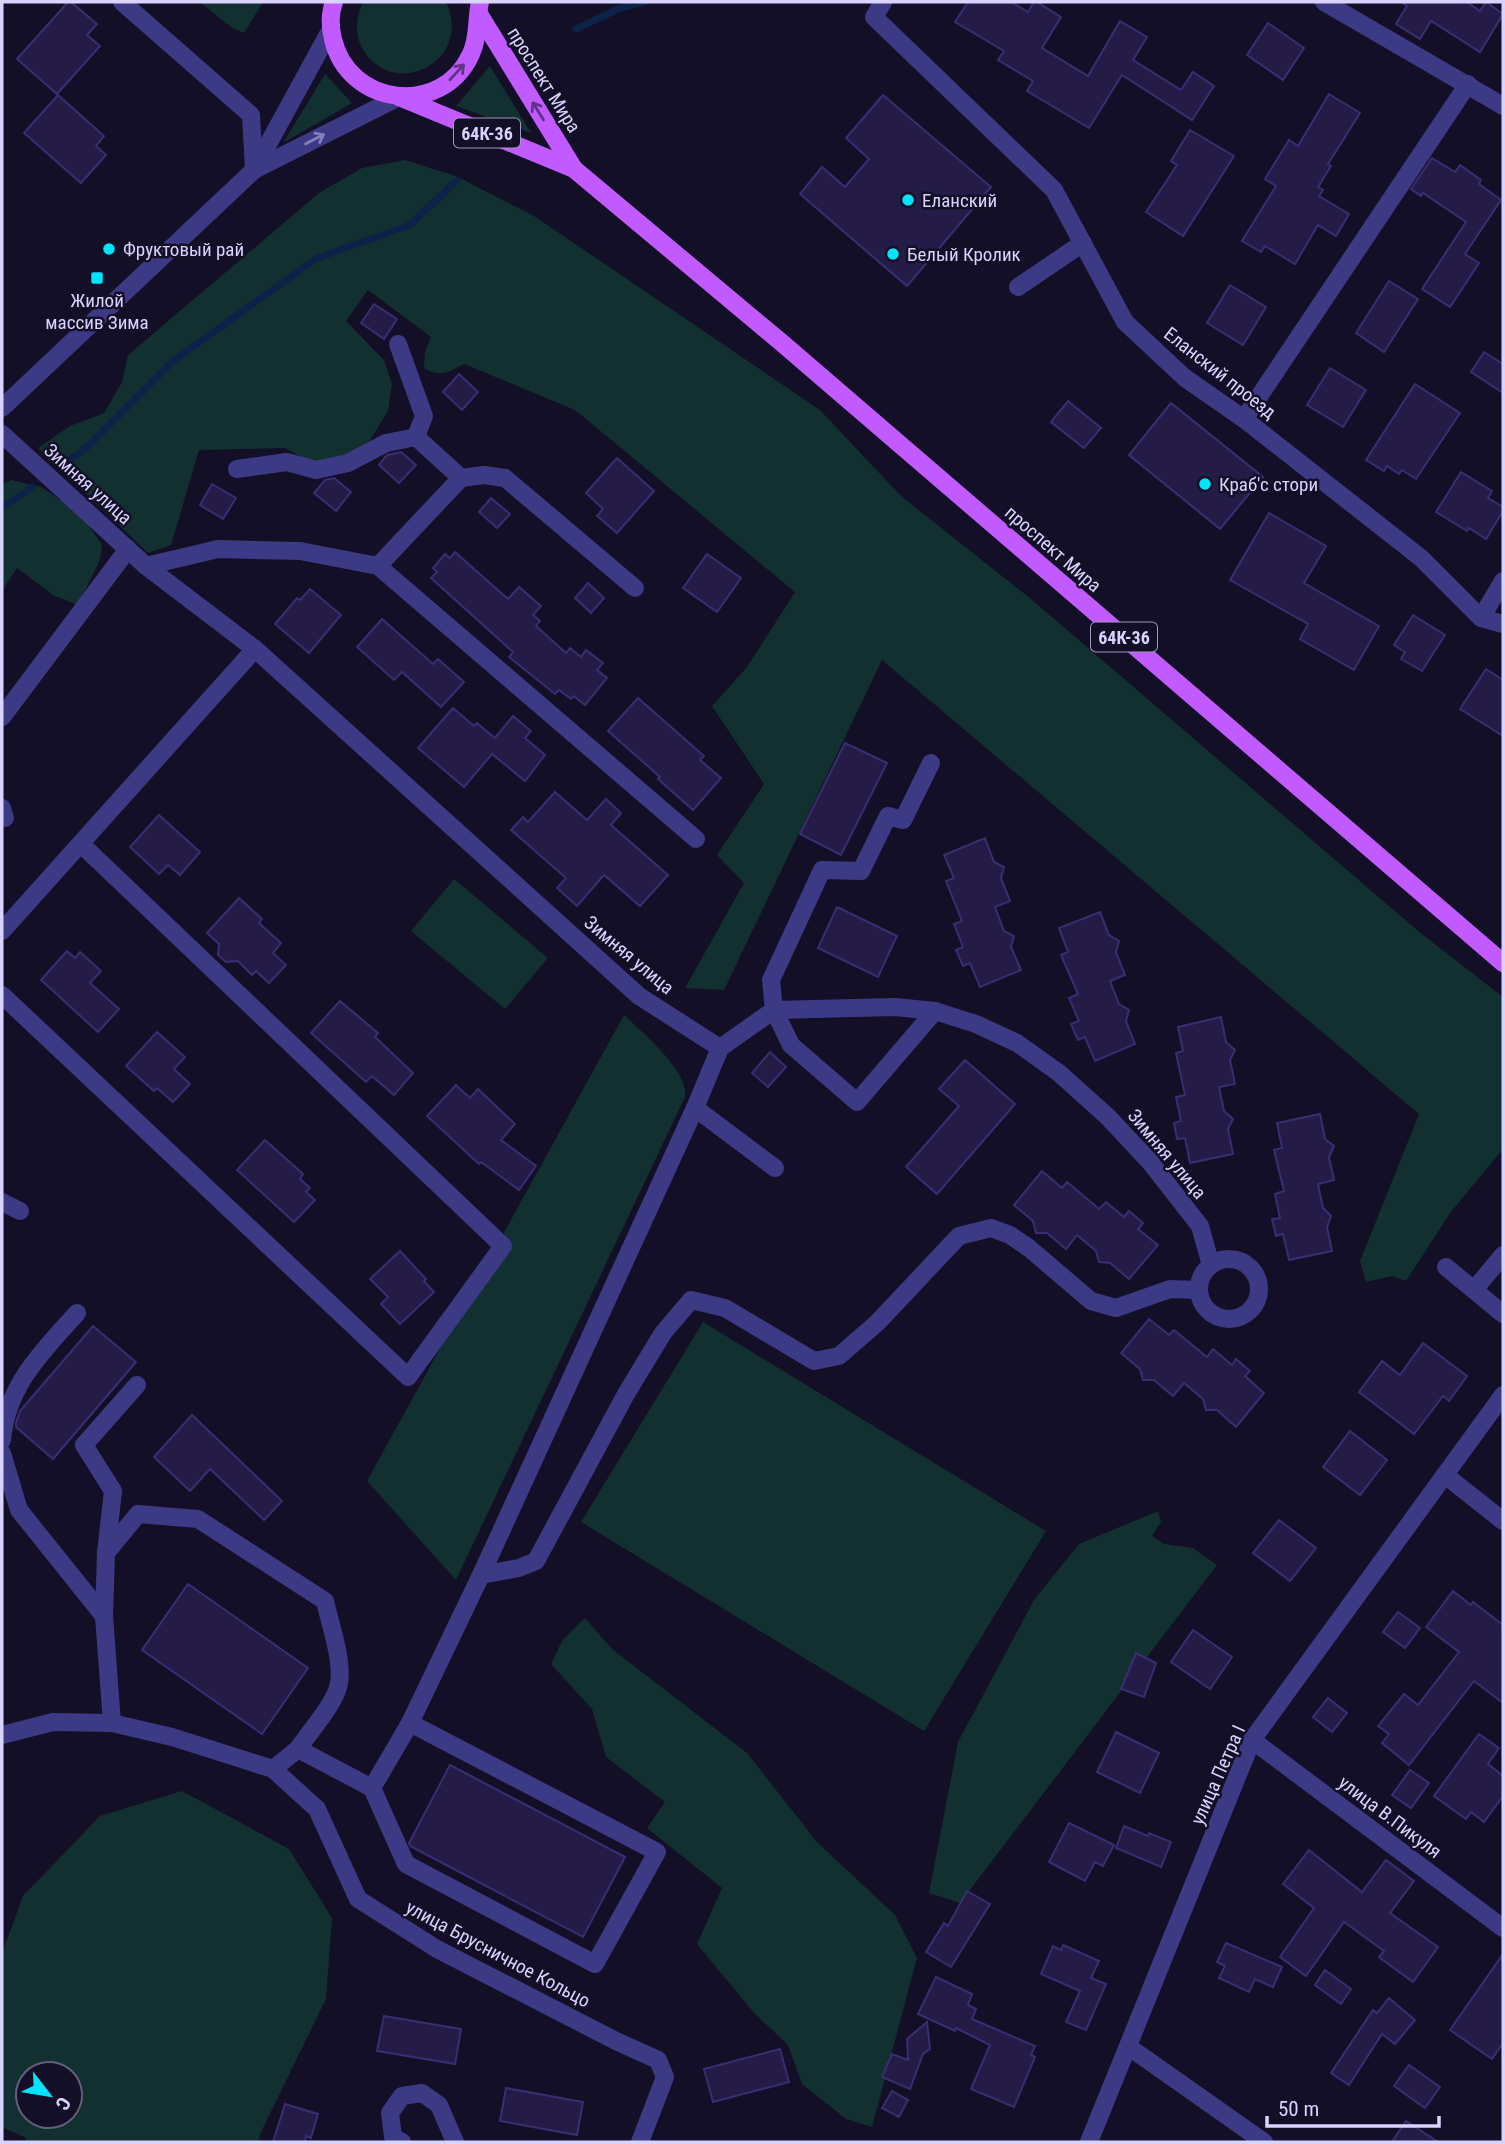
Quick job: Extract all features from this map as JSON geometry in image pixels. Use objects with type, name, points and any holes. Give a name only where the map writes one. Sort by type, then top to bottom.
[{"type":"main road","name":"64К-36","points":[[318,2],[331,29],[335,49],[346,68],[360,82],[379,92],[400,96],[421,95],[441,87],[458,73],[471,55],[477,35],[477,5]]},
{"type":"main road","name":"64К-36","points":[[331,29],[334,2]]},
{"type":"main road","name":"проспект Мира","points":[[477,5],[574,169]]},
{"type":"main road","name":"проспект Мира","points":[[400,96],[574,169],[774,336],[1503,963]]},
{"type":"street","points":[[122,2],[251,115],[254,170]]},
{"type":"street","name":"Еланский проезд","points":[[883,2],[874,18],[1054,190],[1125,322],[1185,378],[1244,419],[1421,558],[1481,618]]},
{"type":"street","points":[[1324,2],[1503,106]]},
{"type":"street","points":[[254,170],[331,29]]},
{"type":"street","points":[[1244,419],[1468,84]]},
{"type":"street","points":[[2,408],[254,170],[400,96]]},
{"type":"street","points":[[1018,287],[1083,243]]},
{"type":"street","points":[[398,344],[424,416],[416,437]]},
{"type":"street","name":"Зимняя улица","points":[[2,434],[146,566],[255,649],[639,996],[720,1048]]},
{"type":"street","points":[[237,469],[287,462],[316,470],[348,463],[386,443],[416,437]]},
{"type":"street","points":[[416,437],[461,478]]},
{"type":"street","points":[[378,566],[461,478],[484,475],[505,478],[635,587]]},
{"type":"street","points":[[2,717],[128,549]]},
{"type":"street","points":[[146,566],[218,550],[300,551],[378,566],[696,839]]},
{"type":"street","points":[[1503,581],[1481,618],[1503,624]]},
{"type":"street","points":[[2,931],[255,649]]},
{"type":"street","points":[[931,763],[903,820],[888,816],[861,872],[822,870],[771,980],[774,1010],[791,1045],[857,1102],[935,1011]]},
{"type":"street","points":[[2,995],[408,1377],[503,1246],[81,844]]},
{"type":"street","name":"Зимняя улица","points":[[774,1010],[895,1007],[935,1011],[976,1024],[1017,1044],[1059,1073],[1108,1117],[1150,1162],[1200,1226],[1212,1265]]},
{"type":"street","points":[[372,1788],[410,1723],[481,1576],[720,1048],[774,1010]]},
{"type":"street","points":[[695,1108],[775,1168]]},
{"type":"street","points":[[2,1202],[20,1211]]},
{"type":"street","points":[[481,1576],[519,1569],[536,1561],[626,1394],[663,1333],[691,1300],[725,1308],[814,1361],[839,1356],[877,1323],[959,1236],[990,1228],[1029,1248],[1091,1301],[1116,1308],[1170,1289],[1199,1290]]},
{"type":"street","points":[[1474,1290],[1503,1255]]},
{"type":"street","points":[[1229,1259],[1247,1265],[1258,1280],[1259,1290],[1257,1300],[1244,1315],[1234,1319],[1214,1315],[1206,1308],[1199,1290],[1205,1272],[1212,1265],[1229,1259]]},
{"type":"street","points":[[1446,1267],[1503,1314]]},
{"type":"street","points":[[2,1440],[12,1401],[30,1365],[77,1313]]},
{"type":"street","points":[[112,1723],[104,1616],[106,1553],[113,1491],[84,1445],[137,1385]]},
{"type":"street","name":"улица Петра I","points":[[1089,2142],[1252,1740],[1503,1395]]},
{"type":"street","points":[[2,1453],[19,1510],[104,1616]]},
{"type":"street","points":[[1445,1475],[1503,1521]]},
{"type":"street","points":[[106,1553],[138,1514],[198,1519],[325,1601],[337,1657],[339,1684],[298,1749],[273,1769]]},
{"type":"street","name":"улица Брусничное Кольцо","points":[[2,1735],[53,1722],[112,1723],[172,1737],[273,1769],[317,1809],[358,1899],[437,1949],[658,2060],[665,2077],[640,2142]]},
{"type":"street","points":[[298,1749],[372,1788],[406,1864],[595,1964],[657,1852],[410,1723]]},
{"type":"street","name":"улица В.Пикуля","points":[[1252,1740],[1503,1928]]},
{"type":"street","points":[[1129,2047],[1264,2142]]},
{"type":"street","points":[[398,2139],[390,2113],[402,2096],[422,2093],[439,2105],[455,2142]]},
{"type":"green space","points":[[200,2],[263,2],[244,33],[232,28]]},
{"type":"green space","points":[[363,2],[446,2],[452,23],[449,41],[440,57],[426,67],[410,73],[393,72],[376,64],[359,42],[357,25]]},
{"type":"green space","points":[[490,66],[531,133],[456,106]]},
{"type":"green space","points":[[325,74],[352,103],[283,143]]},
{"type":"green space","points":[[405,160],[456,176],[534,216],[820,410],[901,496],[1031,599],[1418,931],[1503,997],[1503,1149],[1450,1213],[1406,1281],[1392,1276],[1366,1282],[1360,1261],[1419,1114],[882,660],[724,990],[685,988],[744,883],[717,855],[764,784],[712,706],[747,667],[795,592],[575,410],[464,364],[440,373],[424,368],[425,352],[431,337],[368,290],[346,321],[384,360],[392,384],[388,411],[367,445],[342,461],[312,463],[285,448],[199,450],[171,545],[148,553],[38,448],[70,426],[104,413],[122,382],[128,355],[319,193],[362,168]]},
{"type":"green space","points":[[11,480],[41,487],[80,513],[102,545],[100,560],[78,605],[53,595],[17,568],[2,591],[2,484]]},
{"type":"green space","points":[[454,879],[548,958],[505,1009],[411,931]]},
{"type":"green space","points":[[624,1015],[673,1065],[685,1087],[685,1097],[456,1580],[367,1481]]},
{"type":"green space","points":[[703,1322],[1046,1531],[924,1731],[581,1522]]},
{"type":"green space","points":[[1158,1511],[1161,1522],[1152,1536],[1164,1544],[1193,1548],[1217,1565],[960,1903],[929,1893],[958,1742],[1034,1600],[1079,1544]]},
{"type":"green space","points":[[585,1618],[612,1649],[747,1753],[817,1842],[895,1915],[917,1958],[872,2127],[846,2119],[802,2084],[788,2045],[755,2014],[697,1944],[722,1888],[647,1828],[665,1802],[606,1757],[592,1709],[551,1664],[562,1641]]},
{"type":"green space","points":[[182,1791],[289,1849],[332,1918],[326,1999],[258,2142],[25,2142],[26,2138],[2,2127],[2,1953],[23,1896],[100,1816]]},
{"type":"building","points":[[68,2],[97,24],[87,35],[100,46],[57,94],[17,59]]},
{"type":"building","points":[[968,2],[1011,2],[1028,12],[1034,2],[1037,2],[1061,17],[1042,48],[1088,76],[1120,21],[1147,37],[1133,60],[1181,90],[1193,72],[1214,86],[1192,120],[1122,75],[1089,128],[1027,91],[1033,81],[998,60],[1004,51],[955,22]]},
{"type":"building","points":[[1401,2],[1467,2],[1480,11],[1486,2],[1503,14],[1480,52],[1431,21],[1420,39],[1396,24],[1407,6]]},
{"type":"building","points":[[1268,23],[1304,48],[1283,80],[1247,55]]},
{"type":"building","points":[[1329,94],[1360,113],[1328,164],[1331,166],[1318,187],[1323,190],[1319,196],[1349,214],[1336,236],[1318,225],[1295,264],[1265,246],[1261,252],[1242,241],[1276,186],[1265,179],[1289,140],[1298,146]]},
{"type":"building","points":[[58,95],[104,136],[96,146],[106,155],[81,183],[24,133]]},
{"type":"building","points":[[883,95],[991,187],[907,286],[800,194],[822,167],[845,187],[869,159],[846,138]]},
{"type":"building","points":[[1190,130],[1234,156],[1183,236],[1146,212],[1177,165],[1171,161]]},
{"type":"building","points":[[1432,158],[1455,172],[1460,165],[1481,180],[1479,184],[1501,200],[1465,254],[1479,263],[1450,307],[1422,289],[1466,222],[1423,193],[1421,196],[1411,189]]},
{"type":"building","points":[[1389,281],[1418,299],[1384,352],[1356,333]]},
{"type":"building","points":[[1230,285],[1266,307],[1243,345],[1207,323]]},
{"type":"building","points":[[374,304],[397,319],[384,339],[361,323]]},
{"type":"building","points":[[1484,352],[1503,364],[1503,393],[1471,372]]},
{"type":"building","points":[[1330,368],[1366,390],[1343,427],[1307,405]]},
{"type":"building","points":[[459,374],[478,392],[462,410],[443,392]]},
{"type":"building","points":[[1415,384],[1460,413],[1416,479],[1402,470],[1399,474],[1387,466],[1384,471],[1366,460]]},
{"type":"building","points":[[1068,401],[1101,428],[1084,448],[1051,422]]},
{"type":"building","points":[[1171,403],[1263,477],[1220,529],[1129,455]]},
{"type":"building","points":[[401,452],[416,465],[399,483],[379,465],[387,455]]},
{"type":"building","points":[[617,458],[654,491],[617,533],[597,516],[603,509],[586,493]]},
{"type":"building","points":[[1461,472],[1492,491],[1488,498],[1503,507],[1486,539],[1436,512]]},
{"type":"building","points":[[334,478],[351,492],[336,511],[314,493],[325,480]]},
{"type":"building","points":[[212,484],[236,498],[223,519],[200,505]]},
{"type":"building","points":[[491,498],[510,514],[497,528],[479,512]]},
{"type":"building","points":[[1269,513],[1326,546],[1304,583],[1379,626],[1354,670],[1300,639],[1308,624],[1230,580]]},
{"type":"building","points":[[455,552],[508,599],[519,587],[541,606],[533,615],[540,621],[536,626],[566,653],[570,648],[581,657],[586,650],[603,663],[597,670],[607,678],[585,705],[574,696],[571,699],[559,690],[555,694],[509,657],[513,652],[431,578],[437,572],[433,568],[445,554],[450,558]]},
{"type":"building","points":[[707,554],[741,578],[717,612],[683,588]]},
{"type":"building","points":[[588,583],[604,598],[591,613],[575,598]]},
{"type":"building","points":[[310,589],[341,615],[309,653],[275,624],[297,598],[300,600]]},
{"type":"building","points":[[1413,615],[1445,635],[1422,671],[1401,659],[1405,652],[1394,645]]},
{"type":"building","points":[[382,619],[433,664],[438,659],[464,682],[441,707],[402,672],[394,680],[357,647]]},
{"type":"building","points":[[1486,669],[1503,680],[1503,736],[1460,709]]},
{"type":"building","points":[[638,698],[704,756],[700,760],[721,778],[693,810],[608,731]]},
{"type":"building","points":[[453,708],[474,726],[477,723],[495,738],[513,716],[531,731],[525,738],[545,755],[525,781],[492,754],[464,787],[418,748]]},
{"type":"building","points":[[845,743],[887,763],[841,855],[800,834]]},
{"type":"building","points":[[555,792],[587,820],[606,799],[621,813],[611,825],[668,875],[640,906],[604,875],[577,906],[557,888],[566,878],[511,830],[523,817],[528,822]]},
{"type":"building","points":[[159,815],[200,852],[180,875],[168,865],[159,874],[130,847]]},
{"type":"building","points":[[985,838],[994,862],[1004,867],[1001,878],[1010,901],[995,907],[1004,931],[1014,936],[1011,947],[1021,970],[980,987],[970,963],[963,966],[956,950],[963,947],[954,924],[962,921],[946,881],[954,878],[944,855]]},
{"type":"building","points":[[239,898],[262,919],[259,923],[281,943],[273,953],[286,965],[269,983],[256,971],[252,975],[238,961],[226,962],[218,955],[219,944],[207,933]]},
{"type":"building","points":[[837,907],[897,936],[878,977],[818,948]]},
{"type":"building","points":[[1100,912],[1109,935],[1119,941],[1116,952],[1125,975],[1110,981],[1119,1004],[1129,1010],[1126,1021],[1135,1044],[1095,1061],[1085,1037],[1078,1040],[1071,1024],[1079,1021],[1069,998],[1078,994],[1061,955],[1068,952],[1059,928]]},
{"type":"building","points":[[67,951],[75,958],[80,952],[101,971],[90,983],[119,1009],[98,1032],[41,980]]},
{"type":"building","points":[[340,1001],[378,1033],[375,1037],[413,1073],[394,1095],[372,1076],[366,1082],[311,1033]]},
{"type":"building","points":[[1221,1017],[1226,1042],[1235,1050],[1230,1060],[1235,1084],[1219,1087],[1224,1111],[1233,1119],[1228,1129],[1233,1154],[1190,1163],[1185,1138],[1177,1139],[1174,1123],[1181,1121],[1176,1097],[1185,1095],[1176,1053],[1183,1051],[1178,1027]]},
{"type":"building","points":[[157,1032],[185,1057],[174,1069],[190,1084],[173,1102],[157,1088],[154,1091],[126,1066]]},
{"type":"building","points":[[770,1052],[786,1067],[768,1087],[752,1073]]},
{"type":"building","points":[[965,1060],[1015,1104],[937,1194],[906,1167],[959,1106],[939,1089]]},
{"type":"building","points":[[456,1085],[470,1098],[478,1089],[515,1124],[501,1140],[536,1166],[519,1190],[481,1162],[479,1164],[427,1116]]},
{"type":"building","points":[[1320,1114],[1325,1139],[1334,1146],[1329,1157],[1334,1180],[1318,1184],[1323,1208],[1331,1216],[1327,1227],[1332,1251],[1289,1260],[1283,1234],[1276,1236],[1272,1219],[1280,1218],[1275,1194],[1284,1191],[1274,1150],[1282,1148],[1277,1123]]},
{"type":"building","points":[[265,1140],[303,1174],[300,1179],[310,1188],[306,1192],[315,1200],[294,1222],[237,1170]]},
{"type":"building","points":[[1042,1171],[1062,1188],[1067,1182],[1099,1209],[1106,1202],[1124,1217],[1129,1211],[1143,1223],[1138,1229],[1158,1245],[1129,1279],[1110,1263],[1099,1262],[1096,1251],[1077,1235],[1066,1249],[1047,1233],[1036,1233],[1033,1221],[1014,1205]]},
{"type":"building","points":[[400,1251],[426,1279],[424,1281],[434,1292],[400,1324],[381,1304],[388,1297],[370,1279]]},
{"type":"building","points":[[1149,1319],[1169,1335],[1174,1330],[1207,1357],[1213,1349],[1232,1365],[1236,1359],[1250,1371],[1245,1376],[1264,1393],[1236,1427],[1217,1410],[1206,1410],[1203,1399],[1184,1383],[1173,1396],[1154,1380],[1143,1380],[1140,1369],[1121,1353]]},
{"type":"building","points":[[93,1326],[136,1362],[53,1459],[16,1427],[16,1423],[20,1411]]},
{"type":"building","points":[[1423,1343],[1467,1376],[1449,1401],[1443,1396],[1414,1434],[1359,1392],[1382,1361],[1400,1375]]},
{"type":"building","points":[[192,1415],[282,1501],[264,1520],[210,1469],[190,1491],[154,1457]]},
{"type":"building","points":[[1350,1431],[1387,1460],[1360,1495],[1323,1467]]},
{"type":"building","points":[[1279,1520],[1316,1548],[1290,1581],[1253,1553]]},
{"type":"building","points":[[188,1584],[308,1668],[262,1734],[142,1650]]},
{"type":"building","points":[[1453,1591],[1471,1605],[1473,1602],[1503,1625],[1503,1703],[1474,1681],[1409,1765],[1382,1743],[1389,1734],[1378,1726],[1404,1694],[1418,1705],[1459,1652],[1426,1627]]},
{"type":"building","points":[[1398,1612],[1420,1628],[1405,1648],[1383,1632]]},
{"type":"building","points":[[1193,1630],[1232,1657],[1210,1689],[1171,1662]]},
{"type":"building","points":[[1136,1653],[1156,1663],[1144,1697],[1121,1689]]},
{"type":"building","points":[[1328,1698],[1347,1713],[1332,1732],[1313,1717]]},
{"type":"building","points":[[1116,1732],[1159,1753],[1140,1793],[1097,1772]]},
{"type":"building","points":[[1479,1734],[1499,1748],[1488,1764],[1503,1776],[1503,1796],[1484,1822],[1471,1812],[1466,1819],[1434,1796]]},
{"type":"building","points":[[450,1765],[625,1857],[583,1937],[410,1846],[409,1843]]},
{"type":"building","points":[[1410,1770],[1429,1783],[1411,1808],[1392,1795]]},
{"type":"building","points":[[1069,1823],[1114,1845],[1103,1866],[1095,1862],[1085,1881],[1049,1862]]},
{"type":"building","points":[[1124,1826],[1171,1842],[1161,1867],[1116,1848]]},
{"type":"building","points":[[1309,1850],[1362,1892],[1386,1860],[1414,1881],[1390,1913],[1438,1947],[1413,1982],[1379,1957],[1384,1951],[1344,1922],[1306,1976],[1280,1957],[1314,1908],[1283,1884]]},
{"type":"building","points":[[967,1891],[990,1904],[951,1967],[926,1952],[944,1923],[948,1926]]},
{"type":"building","points":[[1226,1943],[1282,1967],[1273,1987],[1255,1979],[1249,1992],[1219,1978],[1225,1966],[1217,1962]]},
{"type":"building","points":[[1063,1945],[1099,1961],[1091,1978],[1106,1984],[1086,2030],[1066,2022],[1080,1991],[1041,1974],[1053,1946],[1061,1950]]},
{"type":"building","points":[[1503,1954],[1503,2043],[1492,2059],[1450,2030]]},
{"type":"building","points":[[1325,1970],[1351,1989],[1341,2004],[1315,1985]]},
{"type":"building","points":[[936,1977],[972,1994],[968,2005],[976,2009],[972,2019],[1035,2046],[1031,2055],[1035,2057],[1014,2107],[971,2089],[990,2045],[956,2028],[955,2031],[918,2014]]},
{"type":"building","points":[[1389,1998],[1415,2020],[1395,2044],[1382,2034],[1349,2085],[1331,2073],[1373,2010],[1377,2013]]},
{"type":"building","points":[[384,2016],[461,2029],[455,2064],[377,2051]]},
{"type":"building","points":[[927,2022],[930,2049],[923,2054],[910,2089],[882,2077],[892,2054],[908,2060],[907,2039]]},
{"type":"building","points":[[780,2049],[789,2082],[713,2102],[704,2069]]},
{"type":"building","points":[[1409,2065],[1440,2087],[1425,2108],[1394,2086]]},
{"type":"building","points":[[506,2088],[583,2102],[577,2135],[500,2121]]},
{"type":"building","points":[[892,2091],[908,2100],[899,2117],[882,2108]]},
{"type":"building","points":[[285,2104],[318,2114],[311,2138],[306,2136],[305,2142],[273,2142]]},
{"type":"building","points":[[1406,2121],[1438,2142],[1392,2142]]},
{"type":"waterway","points":[[576,29],[620,8],[645,2]]},
{"type":"waterway","points":[[63,465],[86,448],[173,361],[317,258],[410,225],[457,180]]},
{"type":"waterway","points":[[2,508],[32,487]]},
{"type":"place","name":"Еланский","points":[[908,200]]},
{"type":"place","name":"Фруктовый рай","points":[[109,249]]},
{"type":"place","name":"Белый Кролик","points":[[893,254]]},
{"type":"place","name":"Жилой массив Зима","points":[[97,278]]},
{"type":"place","name":"Краб'с стори","points":[[1205,484]]}]
